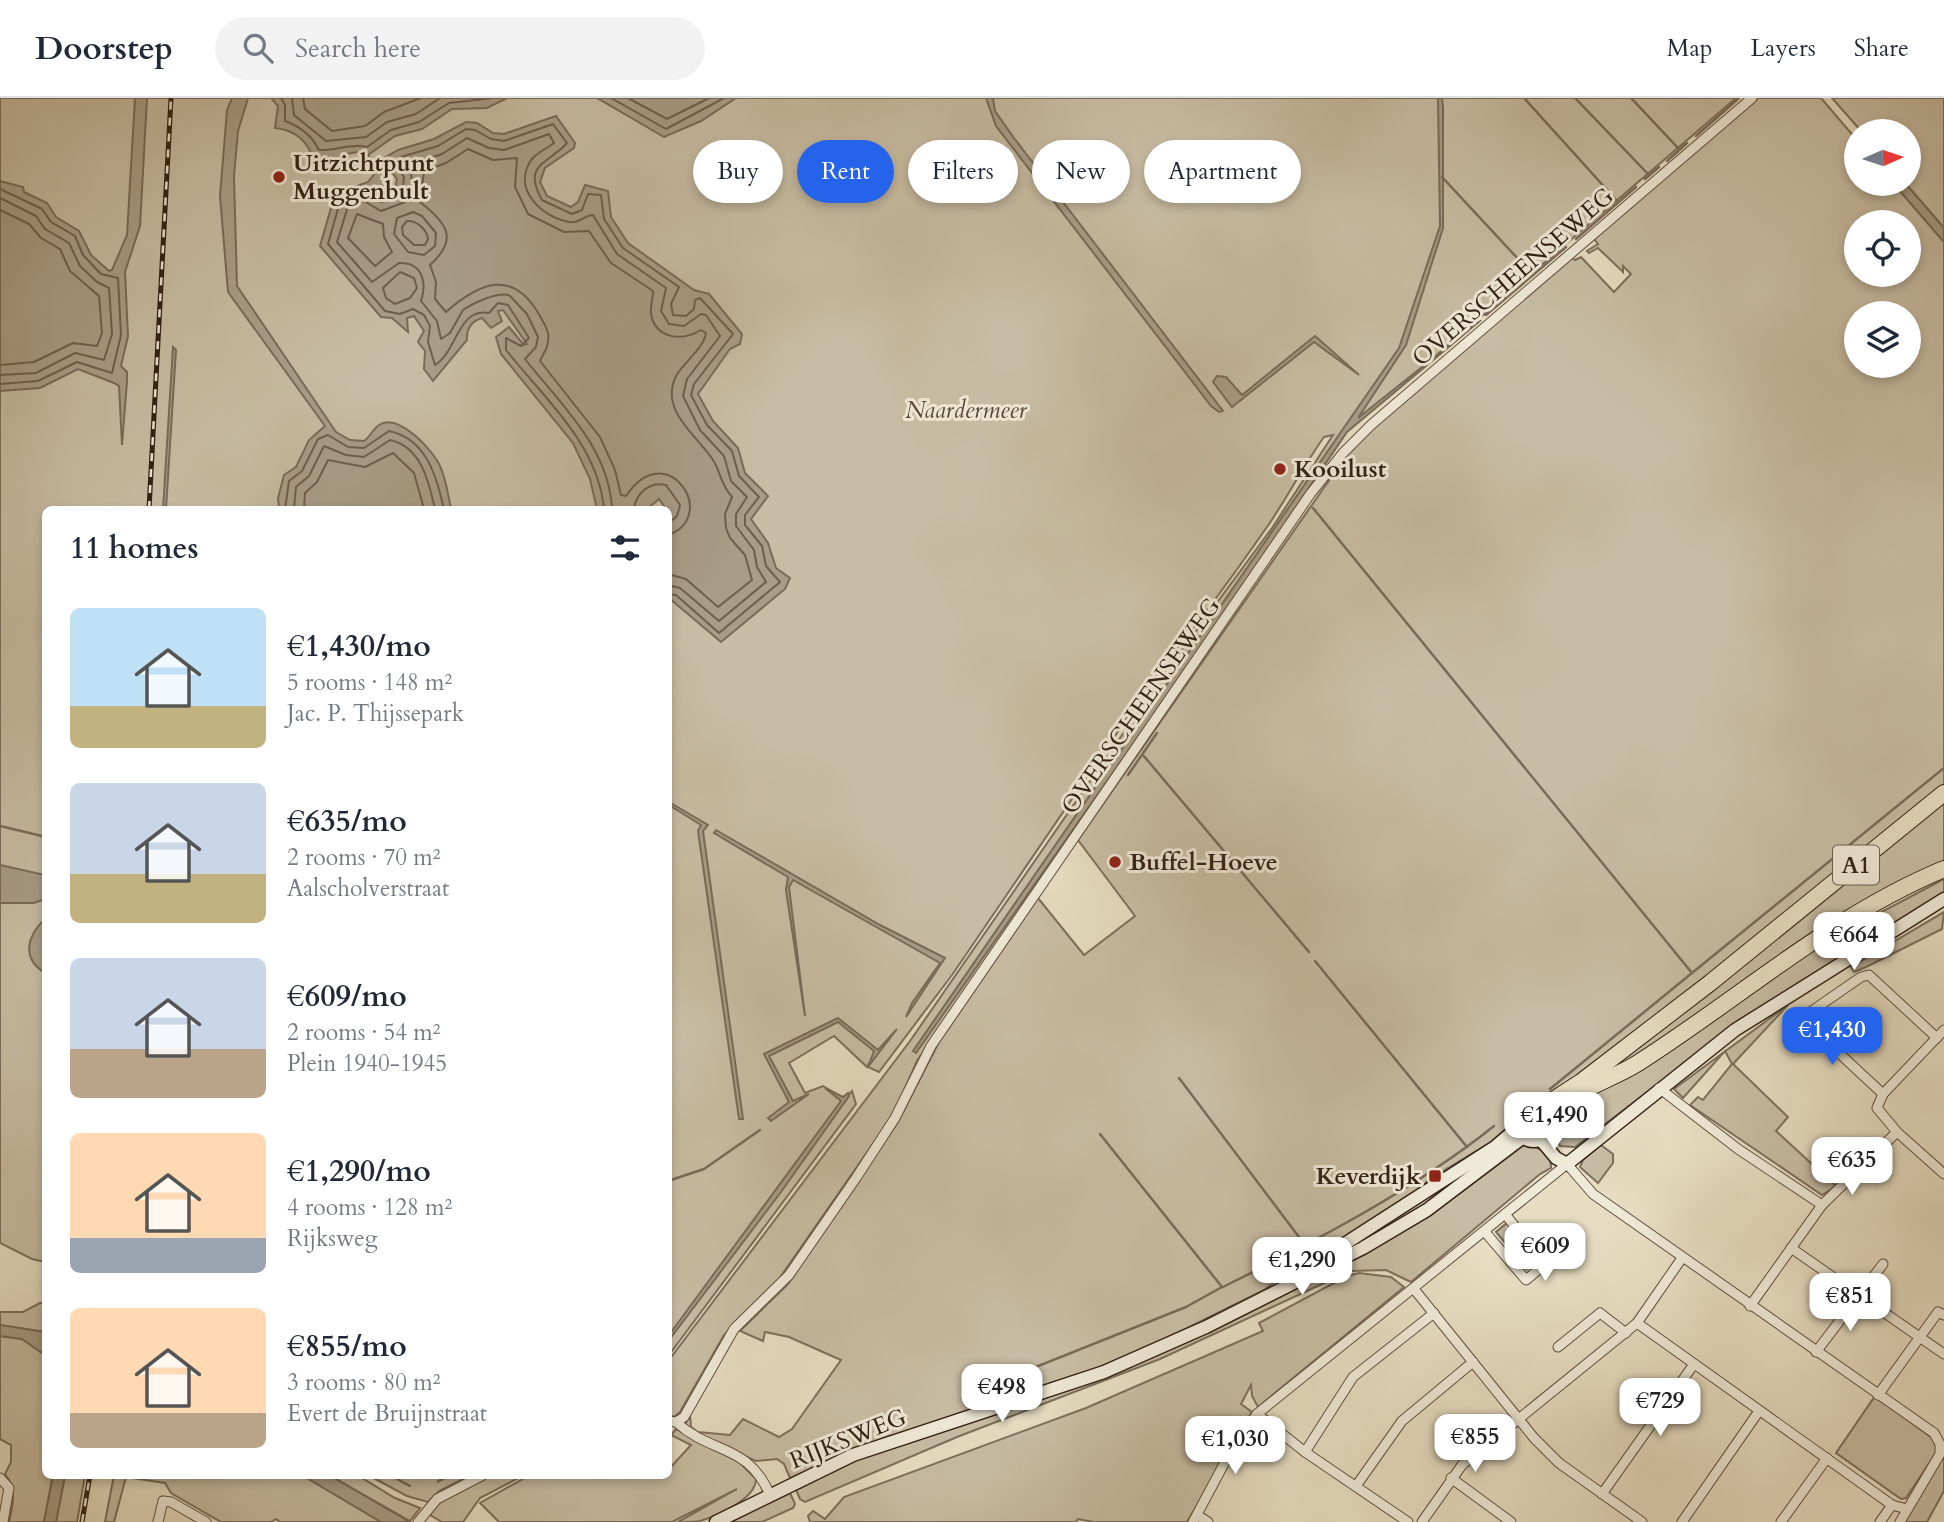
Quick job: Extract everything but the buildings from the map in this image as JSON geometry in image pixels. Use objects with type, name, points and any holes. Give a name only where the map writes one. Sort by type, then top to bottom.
[{"type":"highway","name":"A1","points":[[1548,1111],[1944,793]]},
{"type":"highway","name":"A1","points":[[1548,1111],[1636,1064],[1825,934],[1944,869]]},
{"type":"main road","points":[[1545,1137],[1548,1111],[1532,1103],[1520,1109],[1516,1115],[1519,1133],[1545,1137],[1567,1164],[1735,1030],[1944,899]]},
{"type":"main road","name":"RIJKSWEG","points":[[716,1522],[853,1455],[1104,1372],[1206,1326],[1272,1292],[1519,1133]]},
{"type":"street","name":"OVERSCHEENSEWEG","points":[[672,1421],[684,1418],[734,1329],[789,1275],[895,1118],[931,1046],[1311,494],[1343,453],[1371,425],[1752,98]]},
{"type":"street","points":[[1883,1094],[1812,1028],[1806,1018],[1809,1013],[1861,977],[1869,975],[1937,1038]]},
{"type":"street","points":[[1944,1030],[1883,1094],[1877,1108],[1897,1132],[1944,1174]]},
{"type":"street","points":[[1659,1088],[1738,1149],[1822,1205]]},
{"type":"street","points":[[1750,1306],[1822,1205],[1897,1132]]},
{"type":"street","points":[[1209,1522],[1195,1518],[1234,1445],[1257,1414],[1567,1164],[1593,1194],[1934,1433],[1940,1444],[1940,1454],[1900,1522]]},
{"type":"street","points":[[1485,1232],[1525,1280],[1545,1264],[1505,1214]]},
{"type":"street","points":[[1791,1248],[1944,1354]]},
{"type":"street","points":[[1422,1522],[1462,1465],[1521,1420],[1637,1323],[1682,1258]]},
{"type":"street","points":[[1816,1352],[1883,1264]]},
{"type":"street","points":[[1414,1289],[1559,1463],[1642,1522]]},
{"type":"street","points":[[1878,1395],[1938,1312],[1944,1315]]},
{"type":"street","points":[[1305,1452],[1353,1377],[1434,1313]]},
{"type":"street","points":[[1558,1347],[1600,1313],[1626,1333]]},
{"type":"street","points":[[1637,1323],[1892,1505],[1907,1509]]},
{"type":"street","points":[[1356,1486],[1402,1421],[1473,1362]]},
{"type":"street","points":[[1602,1494],[1694,1364]]},
{"type":"street","points":[[1682,1522],[1759,1410]]},
{"type":"street","points":[[1257,1414],[1305,1452],[1408,1522]]},
{"type":"street","points":[[672,1421],[692,1436],[738,1455],[754,1466],[770,1495]]},
{"type":"street","points":[[1781,1522],[1827,1458]]},
{"type":"street","points":[[0,1478],[9,1488],[3,1522]]},
{"type":"street","points":[[1451,1478],[1511,1522]]},
{"type":"street","points":[[419,1521],[437,1499],[475,1479]]},
{"type":"street","points":[[158,1522],[163,1501],[171,1502],[206,1522]]},
{"type":"street","points":[[1880,1522],[1892,1505]]},
{"type":"green space","name":"Naardermeer","points":[[0,98],[1736,98],[1403,384],[1342,433],[1194,662],[917,1061],[893,1115],[774,1286],[724,1335],[680,1412],[674,1417],[672,1356],[910,1041],[1165,673],[1272,528],[1333,435],[1324,437],[1256,542],[1204,615],[1162,667],[952,975],[879,1072],[868,1067],[869,1063],[867,1067],[834,1036],[789,1063],[805,1093],[823,1086],[845,1099],[852,1091],[856,1104],[672,1351],[672,506],[42,506],[42,1261],[0,1243]]},
{"type":"green space","points":[[1758,98],[1821,98],[1844,125],[1844,196],[1904,196],[1916,210],[1844,210],[1844,287],[1921,287],[1921,215],[1944,242],[1944,789],[1552,1100],[1532,1100],[1521,1104],[1508,1132],[1428,1180],[1415,1195],[1285,1274],[1264,1290],[1151,1346],[1059,1384],[884,1438],[790,1478],[784,1464],[777,1459],[756,1461],[693,1433],[685,1425],[690,1415],[691,1427],[698,1432],[730,1435],[743,1419],[779,1437],[792,1429],[841,1360],[789,1337],[765,1332],[763,1341],[740,1331],[788,1284],[898,1122],[939,1042],[1038,898],[1084,955],[1135,916],[1078,840],[1351,449],[1378,422],[1572,258],[1575,260],[1581,257],[1614,292],[1631,274],[1623,266],[1623,272],[1598,248],[1589,253],[1587,251],[1598,244],[1594,239]]},
{"type":"green space","points":[[1832,98],[1944,98],[1944,228],[1916,196],[1922,196],[1922,119],[1850,119]]},
{"type":"green space","points":[[1944,803],[1944,864],[1647,1053],[1554,1105],[1763,947]]},
{"type":"green space","points":[[1944,879],[1944,893],[1747,1016],[1575,1147],[1560,1146],[1555,1134],[1561,1112],[1700,1027],[1830,939]]},
{"type":"green space","points":[[1944,912],[1942,929],[1854,972],[1851,967]]},
{"type":"green space","points":[[1788,1005],[1733,1064],[1788,1117],[1776,1131],[1836,1186],[1822,1195],[1690,1105],[1698,1097],[1703,1100],[1732,1064],[1725,1051]]},
{"type":"green space","points":[[1724,1052],[1683,1098],[1674,1089]]},
{"type":"green space","points":[[1534,1108],[1544,1112],[1548,1122],[1544,1132],[1534,1136],[1524,1132],[1520,1122],[1524,1112]]},
{"type":"green space","points":[[1524,1144],[1546,1154],[1551,1168],[1540,1174],[1411,1282],[1386,1270],[1350,1271],[1160,1359],[957,1437],[805,1502],[800,1499],[796,1490],[859,1458],[958,1425],[1270,1299]]},
{"type":"green space","points":[[1601,1145],[1613,1154],[1613,1163],[1598,1183],[1580,1167],[1583,1160]]},
{"type":"green space","points":[[1508,1222],[1536,1257],[1537,1263],[1527,1269],[1496,1232]]},
{"type":"green space","points":[[1359,1273],[1391,1277],[1404,1287],[1258,1407],[1252,1396],[1251,1385],[1241,1404],[1252,1412],[1187,1522],[1094,1522],[1078,1519],[1076,1522],[810,1522],[808,1516],[813,1511],[825,1519],[844,1497],[1086,1408],[1263,1331],[1259,1323],[1347,1276]]},
{"type":"green space","points":[[42,1303],[42,1332],[0,1325],[0,1312],[23,1312]]},
{"type":"green space","points":[[0,1336],[22,1339],[42,1353],[42,1479],[52,1479],[44,1522],[9,1522],[13,1491],[5,1474],[11,1462],[11,1445],[0,1439]]},
{"type":"green space","points":[[1875,1396],[1935,1440],[1936,1453],[1906,1498],[1901,1499],[1836,1453]]},
{"type":"green space","points":[[676,1429],[734,1457],[756,1479],[750,1493],[725,1511],[700,1521],[689,1522],[678,1522],[737,1489],[672,1522],[499,1522],[480,1503],[523,1479],[672,1479],[672,1466],[691,1445],[672,1434]]},
{"type":"green space","points":[[1944,1455],[1944,1491],[1927,1522],[1903,1522]]},
{"type":"green space","points":[[64,1479],[84,1479],[77,1522],[56,1522]]},
{"type":"green space","points":[[113,1479],[125,1479],[114,1522],[105,1522]]},
{"type":"green space","points":[[139,1479],[309,1479],[381,1522],[280,1522],[276,1519],[271,1522],[221,1522],[171,1493],[165,1483]]},
{"type":"green space","points":[[336,1479],[364,1479],[395,1498],[420,1508],[410,1521]]},
{"type":"green space","points":[[375,1479],[441,1479],[437,1482],[443,1479],[463,1479],[439,1491],[428,1502],[407,1496]]},
{"type":"green space","points":[[481,1479],[516,1479],[480,1498],[463,1522],[442,1522],[430,1515],[441,1501]]},
{"type":"green space","points":[[790,1493],[795,1504],[793,1508],[762,1522],[729,1522]]},
{"type":"water","points":[[135,98],[147,98],[140,226],[125,272],[128,336],[121,366],[127,372],[122,445],[119,386],[114,383],[78,369],[40,388],[0,391],[0,181],[23,187],[24,192],[47,203],[56,217],[79,231],[91,255],[109,271],[112,270],[127,235]]},
{"type":"water","points":[[232,98],[248,98],[238,131],[234,176],[237,286],[336,432],[350,440],[364,441],[379,425],[387,422],[405,428],[423,443],[436,459],[444,476],[450,506],[279,506],[284,475],[296,467],[309,440],[325,426],[228,292],[220,196],[227,110]]},
{"type":"water","points":[[271,98],[507,98],[487,108],[452,109],[422,129],[395,136],[368,155],[395,189],[397,179],[384,162],[384,158],[398,150],[434,139],[466,122],[477,123],[493,133],[504,134],[556,116],[575,143],[574,148],[545,168],[540,182],[547,196],[571,207],[578,202],[585,185],[608,191],[611,217],[628,243],[694,290],[709,294],[742,334],[740,344],[730,349],[698,394],[713,421],[738,448],[745,473],[768,496],[751,519],[768,543],[776,568],[790,578],[785,589],[721,642],[672,601],[672,506],[664,506],[659,499],[651,506],[596,506],[590,479],[573,443],[501,354],[496,337],[509,327],[524,345],[527,344],[503,310],[498,311],[502,321],[491,328],[482,318],[472,324],[468,329],[467,340],[433,381],[424,369],[425,351],[418,342],[424,331],[414,316],[407,318],[408,332],[392,318],[381,317],[320,246],[335,194],[368,182],[376,172],[358,152],[346,154],[341,160],[313,158],[299,137],[275,128],[278,106]]},
{"type":"water","points":[[597,98],[736,98],[701,121],[664,137]]},
{"type":"water","points":[[986,98],[993,98],[995,111],[1016,140],[1007,140],[996,126]]},
{"type":"water","points":[[1438,98],[1442,98],[1443,107],[1443,228],[1406,345],[1358,418],[1481,320],[1347,432],[1186,669],[916,1053],[913,1051],[1399,348],[1440,226]]},
{"type":"water","points":[[1018,143],[1032,162],[1032,173],[1018,155]]},
{"type":"water","points":[[1904,196],[1916,196],[1944,228],[1944,242],[1921,215],[1921,210],[1916,210]]},
{"type":"water","points":[[1055,203],[1064,203],[1223,411],[1219,412],[1211,406]]},
{"type":"water","points":[[1315,336],[1359,375],[1314,342],[1232,407],[1213,382],[1217,376],[1226,377],[1242,395]]},
{"type":"water","points":[[173,347],[176,350],[166,506],[163,506]]},
{"type":"water","points":[[672,804],[708,825],[703,831],[743,1119],[739,1119],[698,831],[701,825],[672,807]]},
{"type":"water","points":[[716,830],[880,925],[945,958],[906,1017],[912,1003],[940,963],[793,880],[789,887],[805,1016],[786,890],[788,877],[714,833]]},
{"type":"water","points":[[0,865],[42,874],[42,900],[34,903],[0,903]]},
{"type":"water","points":[[42,922],[42,971],[32,961],[29,947]]},
{"type":"water","points":[[838,1018],[878,1050],[897,1029],[868,1067],[874,1051],[838,1022],[769,1056],[793,1101],[809,1094],[771,1121],[768,1118],[789,1102],[764,1054]]},
{"type":"water","points":[[825,1088],[843,1097],[848,1093],[849,1096],[781,1192],[672,1336],[672,1331],[841,1101]]},
{"type":"water","points":[[0,1325],[42,1332],[42,1353],[22,1339],[0,1336]]},
{"type":"water","points":[[52,1479],[64,1479],[56,1522],[44,1522]]},
{"type":"water","points":[[309,1479],[336,1479],[410,1522],[381,1522]]},
{"type":"waterway","points":[[1524,98],[1618,202]]},
{"type":"waterway","points":[[1575,98],[1649,175]]},
{"type":"waterway","points":[[1631,98],[1679,149]]},
{"type":"waterway","points":[[1696,136],[1739,98]]},
{"type":"waterway","points":[[1667,161],[1687,143]]},
{"type":"waterway","points":[[1645,179],[1659,167]]},
{"type":"waterway","points":[[1442,177],[1533,275]]},
{"type":"waterway","points":[[1576,239],[1636,187]]},
{"type":"waterway","points":[[1486,315],[1566,247]]},
{"type":"waterway","points":[[1313,508],[1692,973],[1550,1089]]},
{"type":"waterway","points":[[1128,775],[1157,733]]},
{"type":"waterway","points":[[1143,755],[1309,952]]},
{"type":"waterway","points":[[1692,973],[1944,768]]},
{"type":"waterway","points":[[0,826],[42,836]]},
{"type":"waterway","points":[[1315,961],[1467,1147]]},
{"type":"waterway","points":[[1179,1078],[1305,1245]]},
{"type":"waterway","points":[[1223,1287],[1328,1233],[1397,1193],[1494,1126]]},
{"type":"waterway","points":[[672,1180],[704,1169],[760,1130]]},
{"type":"waterway","points":[[973,1392],[1186,1307],[1222,1287],[1100,1134]]},
{"type":"waterway","points":[[397,1479],[410,1486]]},
{"type":"railway","points":[[149,506],[171,98]]},
{"type":"railway","points":[[82,1522],[89,1479]]},
{"type":"place","name":"Uitzichtpunt Muggenbult","points":[[279,177]]},
{"type":"place","name":"Kooilust","points":[[1280,469]]},
{"type":"place","name":"Buffel-Hoeve","points":[[1115,862]]},
{"type":"place","name":"Keverdijk","points":[[1435,1176]]}]
